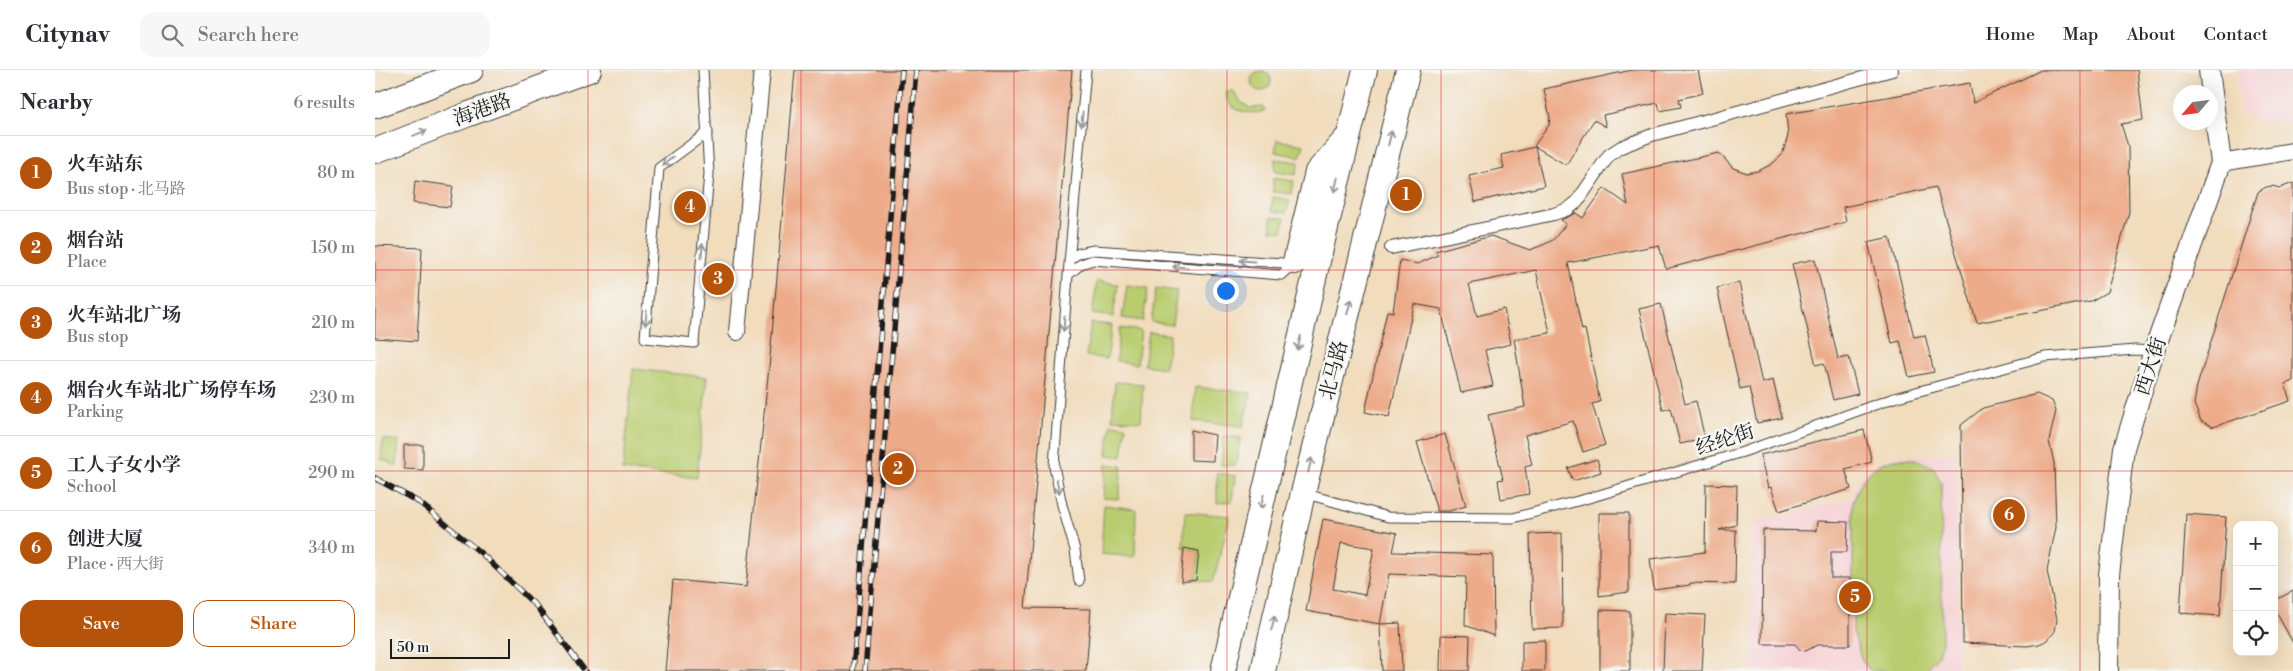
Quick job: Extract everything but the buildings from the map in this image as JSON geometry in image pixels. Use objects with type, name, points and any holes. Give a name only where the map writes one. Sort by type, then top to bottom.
[{"type":"main road","name":"海港路","points":[[375,106],[471,70]]},
{"type":"main road","name":"海港路","points":[[375,151],[589,70]]},
{"type":"main road","name":"北马路","points":[[1223,671],[1347,136],[1365,70]]},
{"type":"main road","name":"北马路","points":[[1263,671],[1303,493],[1408,70]]},
{"type":"main road","points":[[1295,262],[1317,172],[1347,136]]},
{"type":"street","points":[[737,332],[762,70]]},
{"type":"street","points":[[1391,248],[1554,214],[1568,209],[1577,202],[1609,155],[1621,147],[1652,135],[1892,70]]},
{"type":"street","name":"西大街","points":[[2108,671],[2109,575],[2124,448],[2154,351],[2221,163],[2209,70]]},
{"type":"street","points":[[2221,163],[2293,151]]},
{"type":"lane","points":[[703,70],[708,132],[709,174],[694,343],[645,338],[659,168],[708,132]]},
{"type":"lane","points":[[1079,582],[1075,550],[1062,506],[1054,466],[1069,260],[1086,70]]},
{"type":"lane","points":[[1069,260],[1079,253],[1094,250],[1283,263],[1295,262]]},
{"type":"lane","points":[[1068,275],[1081,264],[1093,260],[1281,274],[1295,262]]},
{"type":"lane","name":"经纶街","points":[[1303,493],[1388,517],[1513,518],[1589,498],[1743,452],[1894,398],[2045,358],[2135,350],[2154,351]]},
{"type":"shaded area","points":[[2238,70],[2293,70],[2293,124],[2257,119],[2240,113]]},
{"type":"shaded area","points":[[1956,454],[1958,671],[1752,671],[1753,523],[1850,499],[1862,474],[1880,461],[1895,456]]},
{"type":"green space","points":[[1261,71],[1268,74],[1271,81],[1268,88],[1261,91],[1254,88],[1251,81],[1254,74]]},
{"type":"green space","points":[[1233,90],[1241,102],[1250,108],[1264,107],[1265,111],[1254,113],[1235,109],[1227,100],[1226,93]]},
{"type":"green space","points":[[1277,140],[1304,145],[1300,157],[1275,152]]},
{"type":"green space","points":[[1275,159],[1299,162],[1296,175],[1275,172]]},
{"type":"green space","points":[[1273,178],[1294,181],[1292,194],[1273,192]]},
{"type":"green space","points":[[1273,197],[1290,200],[1286,213],[1271,211]]},
{"type":"green space","points":[[1271,217],[1285,218],[1282,231],[1271,230]]},
{"type":"green space","points":[[1097,281],[1118,284],[1113,317],[1092,314]]},
{"type":"green space","points":[[1127,285],[1148,288],[1143,321],[1122,318]]},
{"type":"green space","points":[[1156,288],[1177,291],[1172,325],[1151,322]]},
{"type":"green space","points":[[1091,323],[1112,325],[1107,359],[1086,356]]},
{"type":"green space","points":[[1120,328],[1141,331],[1137,364],[1116,361]]},
{"type":"green space","points":[[1149,332],[1170,335],[1165,368],[1144,365]]},
{"type":"green space","points":[[633,369],[707,377],[697,478],[623,470]]},
{"type":"green space","points":[[1115,382],[1143,384],[1141,421],[1112,419]]},
{"type":"green space","points":[[1195,387],[1251,393],[1243,426],[1193,421]]},
{"type":"green space","points":[[1111,424],[1126,426],[1122,457],[1107,455]]},
{"type":"green space","points":[[1224,436],[1241,438],[1236,465],[1221,465]]},
{"type":"green space","points":[[383,439],[399,441],[397,466],[381,459]]},
{"type":"green space","points":[[1895,459],[1915,459],[1933,467],[1941,482],[1942,643],[1938,656],[1925,671],[1871,671],[1862,661],[1853,631],[1853,502],[1863,479],[1879,464]]},
{"type":"green space","points":[[1106,464],[1122,466],[1119,499],[1103,498]]},
{"type":"green space","points":[[1217,473],[1235,476],[1232,501],[1217,503]]},
{"type":"green space","points":[[1104,505],[1136,509],[1135,557],[1101,554]]},
{"type":"green space","points":[[1185,512],[1230,516],[1213,582],[1196,580],[1199,551],[1183,547]]},
{"type":"railway","points":[[853,671],[902,70]]},
{"type":"railway","points":[[865,671],[916,70]]},
{"type":"railway","points":[[375,478],[420,503],[482,554],[536,606],[585,671]]},
{"type":"place","name":"火车站东","points":[[1406,195]]},
{"type":"place","name":"烟台火车站北广场停车场","points":[[690,207]]},
{"type":"place","name":"火车站北广场","points":[[718,279]]},
{"type":"place","name":"烟台站","points":[[898,469]]},
{"type":"place","name":"创进大厦","points":[[2009,515]]},
{"type":"place","name":"工人子女小学","points":[[1855,597]]}]
